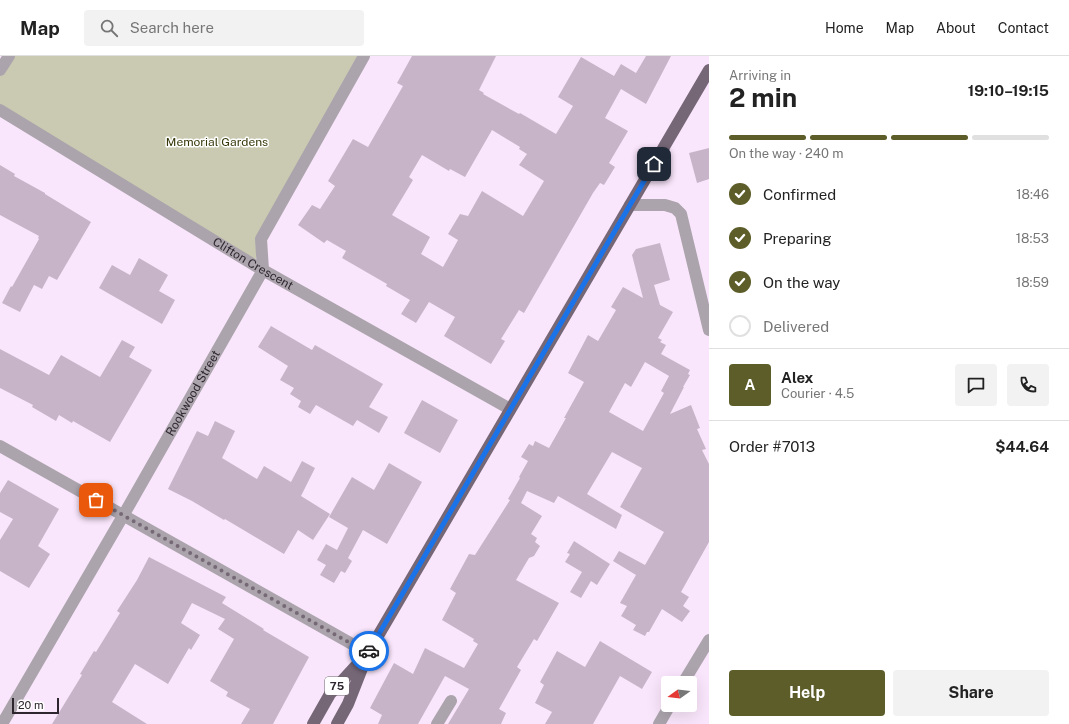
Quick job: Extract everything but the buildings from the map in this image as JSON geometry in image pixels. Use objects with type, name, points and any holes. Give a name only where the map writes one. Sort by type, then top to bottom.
[{"type":"main road","name":"75","points":[[337,724],[348,704],[368,653],[709,70]]},
{"type":"main road","name":"75","points":[[313,724],[330,694],[368,653]]},
{"type":"street","points":[[0,70],[9,56]]},
{"type":"street","points":[[262,270],[261,239],[364,56]]},
{"type":"street","name":"Clifton Crescent","points":[[0,110],[262,270],[510,409]]},
{"type":"street","points":[[630,205],[665,205],[675,208],[681,214],[709,330]]},
{"type":"street","name":"Rookwood Street","points":[[2,724],[123,516],[262,270]]},
{"type":"street","points":[[0,446],[368,653]]},
{"type":"street","points":[[687,676],[709,640]]},
{"type":"street","points":[[437,724],[451,701]]},
{"type":"street","points":[[659,724],[666,712]]},
{"type":"green space","name":"Memorial Gardens","points":[[10,56],[364,56],[261,239],[254,265],[0,111],[0,73]]},
{"type":"way so far","points":[[96,500],[368,653],[369,651]]},
{"type":"route","points":[[369,651],[654,164]]}]
